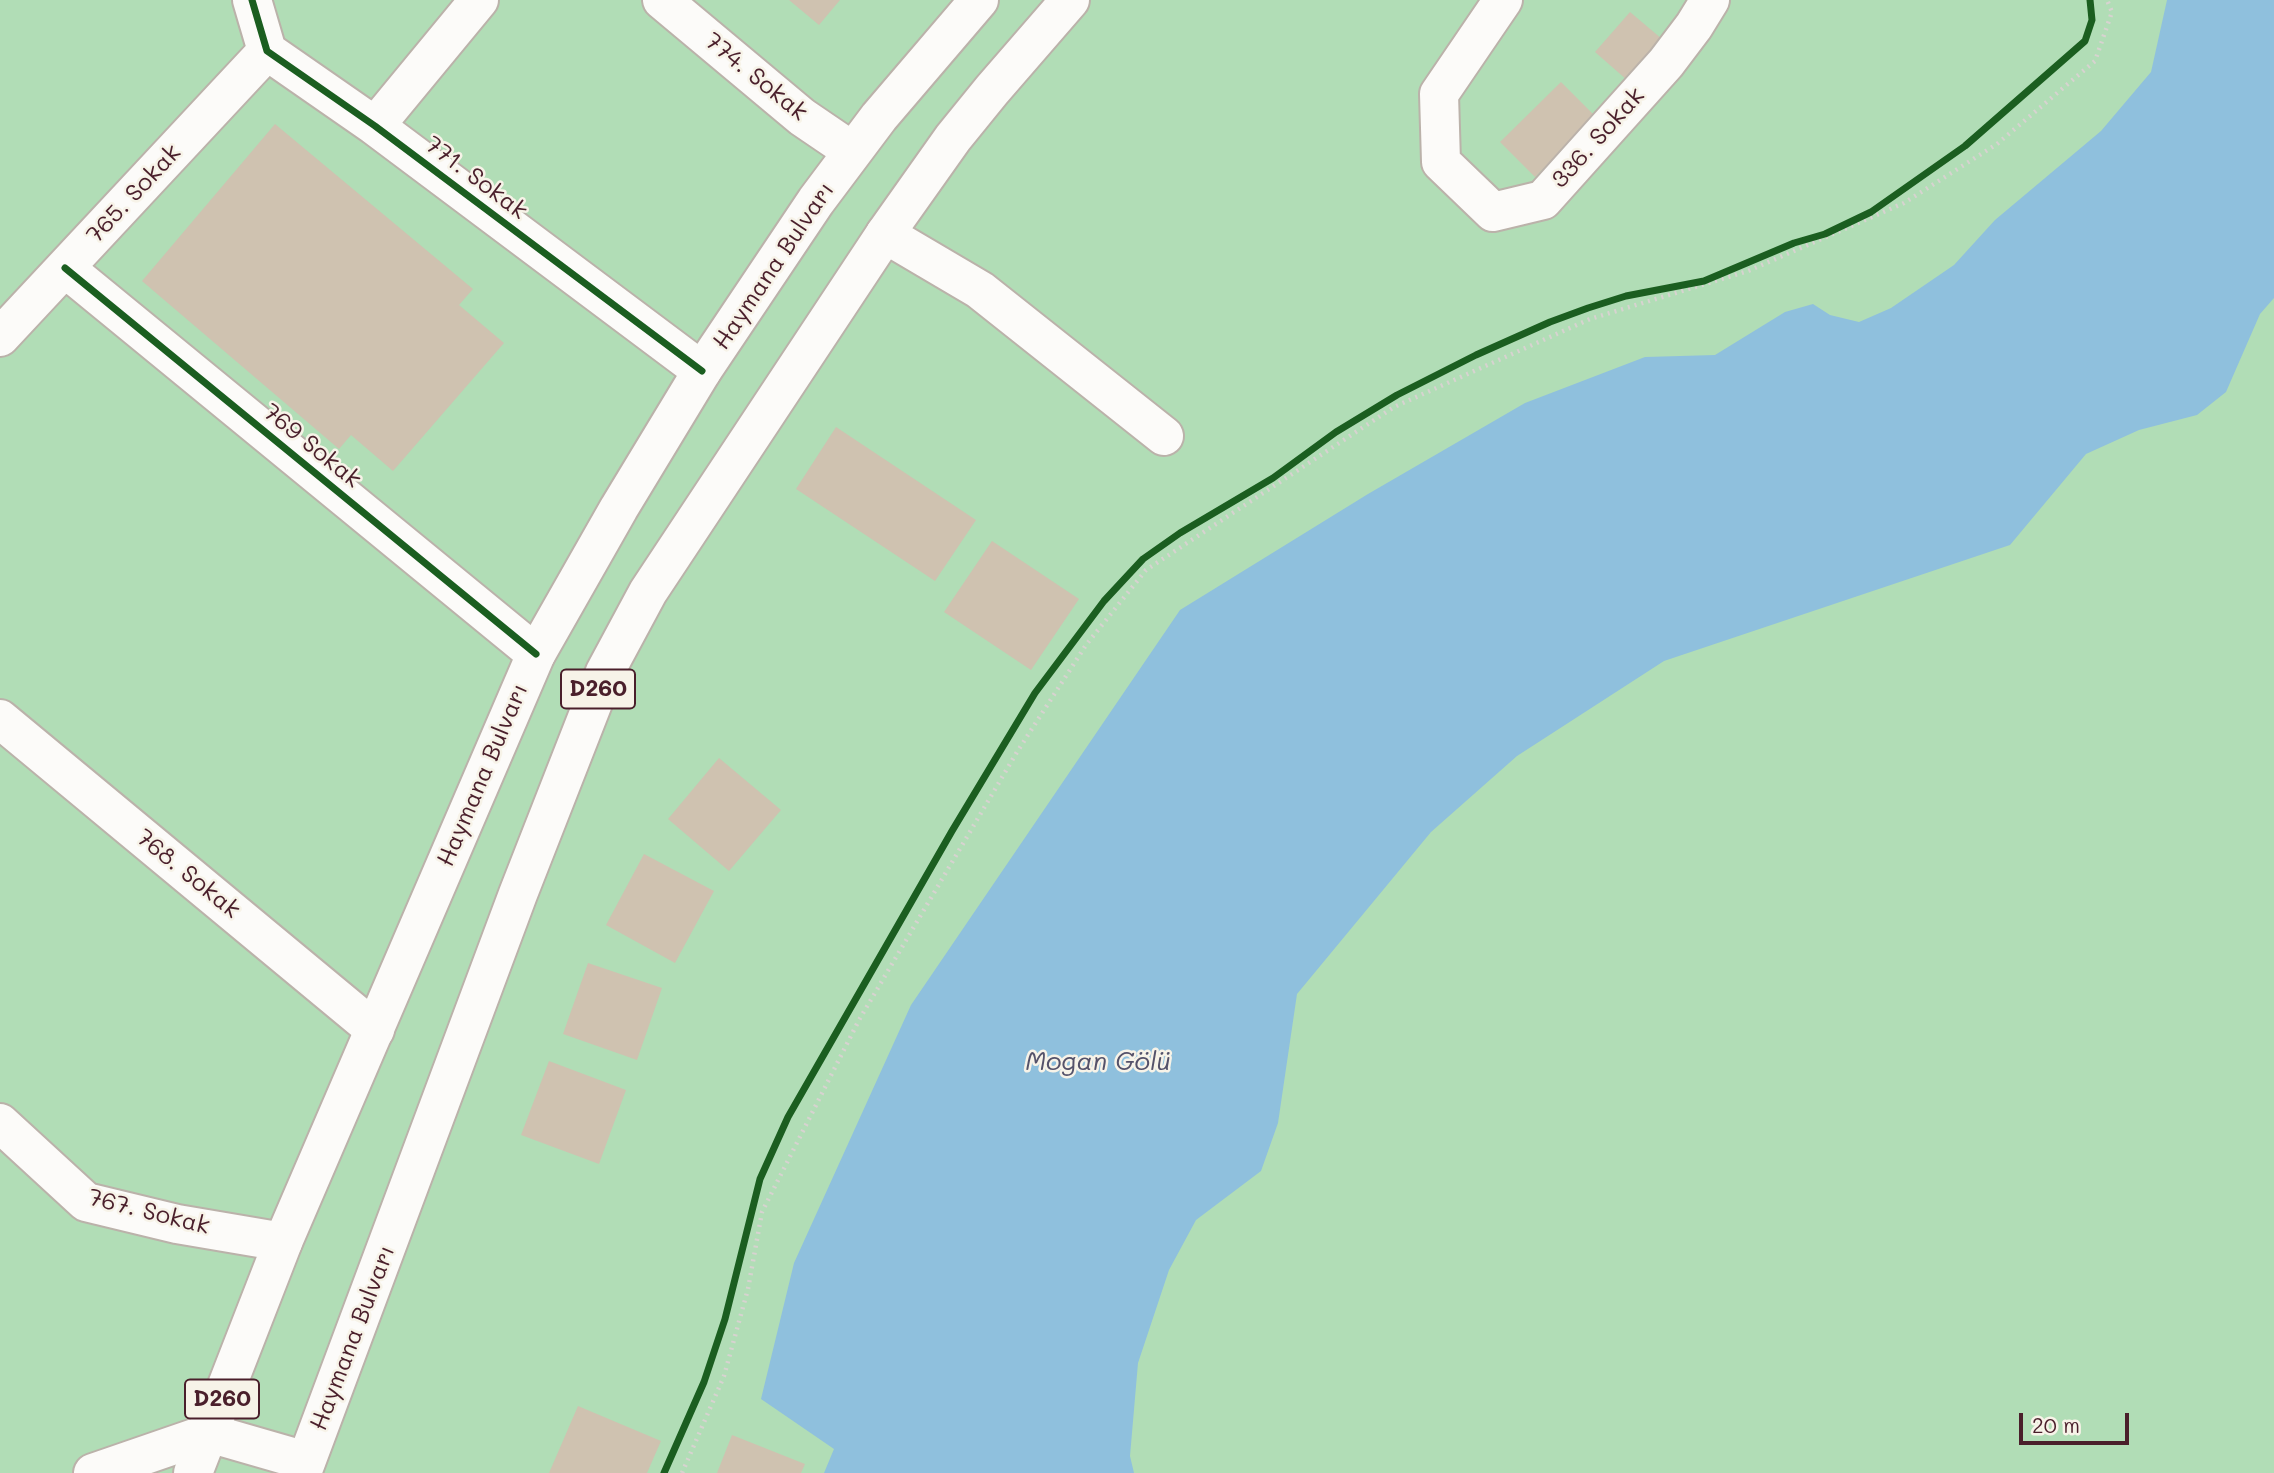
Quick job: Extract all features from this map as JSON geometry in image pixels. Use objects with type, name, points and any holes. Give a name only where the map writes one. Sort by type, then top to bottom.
[{"type":"main road","points":[[252,0],[267,51]]},
{"type":"main road","points":[[376,126],[479,0]]},
{"type":"main road","name":"774. Sokak","points":[[662,0],[802,117],[852,151]]},
{"type":"main road","name":"Haymana Bulvarı","points":[[194,1473],[283,1242],[536,654],[600,540],[702,371],[852,151],[914,74],[979,0]]},
{"type":"main road","name":"Haymana Bulvarı","points":[[304,1467],[517,894],[605,672],[662,571],[885,234],[953,138],[1070,0]]},
{"type":"main road","name":"336. Sokak","points":[[1503,0],[1439,94],[1441,162],[1493,212],[1543,200],[1665,63],[1710,0]]},
{"type":"main road","name":"771. Sokak","points":[[267,51],[376,126],[702,371]]},
{"type":"main road","name":"765. Sokak","points":[[0,337],[267,51]]},
{"type":"main road","points":[[885,234],[980,290],[1164,436]]},
{"type":"main road","name":"769 Sokak","points":[[65,268],[536,654]]},
{"type":"main road","name":"768. Sokak","points":[[0,719],[376,1030]]},
{"type":"main road","name":"767. Sokak","points":[[0,1123],[86,1202],[177,1224],[283,1242]]},
{"type":"main road","points":[[93,1473],[209,1433],[304,1467]]},
{"type":"path","points":[[682,1473],[724,1376],[748,1289],[762,1212],[859,1020],[1017,752],[1086,645],[1146,570],[1394,407],[1590,318],[1748,271],[1904,203],[1997,144],[2095,61],[2112,12],[2107,0]]},
{"type":"path","points":[[1649,292],[1704,281],[1794,243],[1825,234],[1871,212],[1890,199]]},
{"type":"path","points":[[1377,408],[1396,395]]},
{"type":"path","points":[[1225,507],[1305,455]]},
{"type":"green space","points":[[0,0],[2274,0],[2274,1473],[0,1473]]},
{"type":"water","name":"Mogan Gölü","points":[[2167,0],[2274,0],[2274,298],[2260,314],[2226,392],[2197,415],[2139,430],[2086,454],[2010,545],[1664,661],[1517,756],[1431,832],[1297,994],[1278,1123],[1261,1171],[1196,1220],[1169,1270],[1138,1363],[1130,1456],[1134,1473],[824,1473],[834,1449],[761,1399],[794,1263],[911,1005],[1180,610],[1368,494],[1525,403],[1645,357],[1715,355],[1785,312],[1813,304],[1830,315],[1859,322],[1891,308],[1954,265],[1995,220],[2101,131],[2151,72]]},
{"type":"building","points":[[789,0],[840,0],[819,25]]},
{"type":"building","points":[[1630,12],[1662,39],[1627,80],[1595,52]]},
{"type":"building","points":[[1561,82],[1596,117],[1535,177],[1500,142]]},
{"type":"building","points":[[275,124],[473,289],[459,305],[504,343],[393,471],[351,435],[339,449],[142,281]]},
{"type":"building","points":[[836,427],[976,520],[935,581],[796,489]]},
{"type":"building","points":[[992,541],[1079,599],[1031,670],[944,612]]},
{"type":"building","points":[[719,758],[781,810],[729,871],[668,819]]},
{"type":"building","points":[[644,854],[714,891],[675,963],[606,925]]},
{"type":"building","points":[[588,963],[662,988],[637,1060],[563,1034]]},
{"type":"building","points":[[549,1061],[626,1090],[599,1164],[521,1135]]},
{"type":"building","points":[[578,1406],[661,1441],[647,1473],[549,1473]]},
{"type":"building","points":[[732,1435],[805,1464],[801,1473],[717,1473]]},
{"type":"cycle path","points":[[252,0],[267,51],[375,126],[702,371]]},
{"type":"cycle path","points":[[664,1473],[704,1382],[725,1319],[760,1179],[788,1117],[952,831],[1035,693],[1104,601],[1143,559],[1180,533],[1273,478],[1336,432],[1397,395],[1476,355],[1588,308],[1626,296],[1704,281],[1794,243],[1825,234],[1871,212],[1965,146],[2085,41],[2092,20],[2090,0]]},
{"type":"cycle path","points":[[65,268],[536,654]]}]
